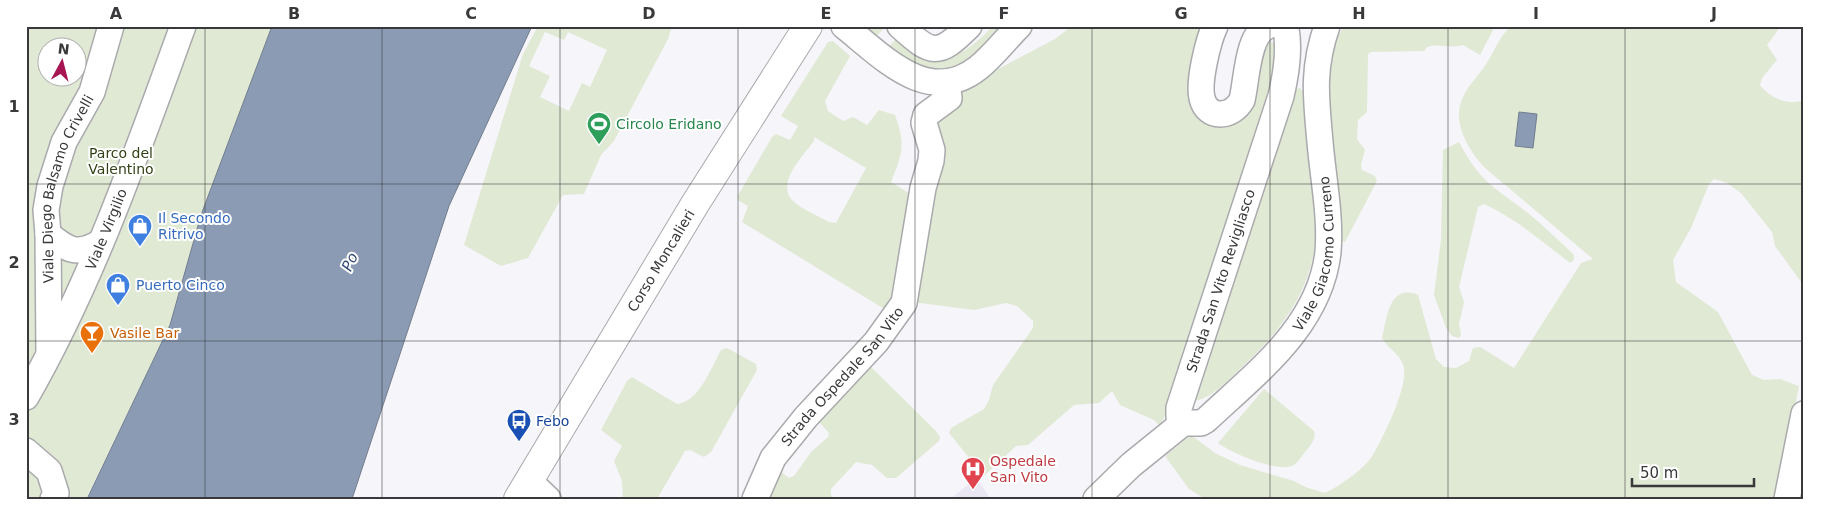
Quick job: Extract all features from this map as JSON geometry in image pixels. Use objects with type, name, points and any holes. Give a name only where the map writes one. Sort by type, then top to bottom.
[{"type":"main road","name":"Corso Moncalieri","points":[[532,493],[695,204],[808,26]]},
{"type":"street","name":"Viale Diego Balsamo Crivelli","points":[[49,358],[48,234],[46,210],[50,186],[64,142],[92,92],[111,26]]},
{"type":"street","name":"Viale Virgilio","points":[[26,397],[49,358],[81,290],[183,26]]},
{"type":"street","points":[[844,26],[907,75],[927,82],[947,82],[965,76],[979,67],[1019,26]]},
{"type":"street","points":[[874,50],[899,26],[922,46],[936,49],[950,45],[969,26]]},
{"type":"street","points":[[1215,26],[1201,81],[1202,98],[1206,106],[1215,113],[1228,115],[1237,110],[1242,100],[1254,37],[1263,28],[1268,26]]},
{"type":"street","name":"Strada San Vito Revigliasco","points":[[1183,423],[1179,417],[1179,408],[1281,96],[1285,76],[1288,39],[1286,29],[1281,26]]},
{"type":"street","name":"Viale Giacomo Curreno","points":[[1183,423],[1201,423],[1206,420],[1275,355],[1301,326],[1317,294],[1328,252],[1315,85],[1317,56],[1327,26]]},
{"type":"street","name":"Strada Ospedale San Vito","points":[[755,499],[773,458],[806,417],[876,342],[904,303],[923,188],[931,161],[932,150],[924,123],[926,115],[949,98],[947,82]]},
{"type":"street","points":[[48,234],[62,246],[74,251],[88,250],[101,242]]},
{"type":"street","points":[[1787,499],[1804,414]]},
{"type":"street","points":[[1096,499],[1131,465],[1183,423]]},
{"type":"street","points":[[26,450],[49,471],[56,493],[52,499]]},
{"type":"shaded area","name":"Ospedale San Vito","points":[[974,480],[979,482],[991,499],[950,499]]},
{"type":"green space","name":"Parco del Valentino","points":[[26,26],[272,26],[201,215],[170,325],[86,499],[26,499]]},
{"type":"green space","name":"Circolo Eridano","points":[[538,26],[672,26],[668,39],[614,141],[601,155],[584,194],[563,195],[528,258],[501,266],[464,245],[523,54]],"holes":[[[545,32],[564,40],[568,32],[607,50],[590,87],[582,83],[569,111],[540,97],[550,76],[529,66]]]},
{"type":"green space","points":[[864,26],[883,26],[884,28],[876,37]]},
{"type":"green space","points":[[993,26],[1007,26],[969,62],[953,70],[921,70],[888,47],[896,39],[923,57],[946,58],[958,54],[969,47]]},
{"type":"green space","points":[[1072,26],[1207,26],[1192,80],[1227,125],[1238,121],[1246,115],[1265,43],[1271,42],[1276,44],[1273,87],[1160,426],[1154,420],[1120,405],[1112,391],[1099,403],[1074,405],[1028,445],[1016,446],[984,476],[949,433],[951,428],[984,409],[989,400],[993,385],[1033,328],[1033,321],[1017,306],[1006,303],[974,310],[912,302],[932,123],[957,88],[983,77],[1055,39]]},
{"type":"green space","points":[[1344,26],[1495,26],[1480,55],[1463,45],[1431,46],[1427,47],[1424,51],[1371,52],[1368,54],[1367,112],[1358,120],[1357,139],[1365,150],[1361,165],[1362,170],[1375,176],[1377,181],[1345,242],[1341,241],[1327,78],[1334,42]]},
{"type":"green space","points":[[1512,26],[1781,26],[1767,45],[1777,60],[1762,78],[1760,85],[1769,94],[1780,100],[1798,102],[1804,100],[1804,286],[1775,246],[1772,232],[1741,193],[1727,183],[1714,179],[1709,184],[1691,228],[1673,260],[1676,282],[1718,312],[1752,375],[1764,380],[1780,379],[1799,386],[1777,499],[1205,499],[1189,489],[1165,456],[1191,435],[1215,453],[1240,465],[1294,481],[1305,487],[1325,493],[1331,490],[1356,473],[1371,458],[1387,427],[1402,388],[1404,377],[1403,363],[1382,338],[1388,312],[1395,298],[1401,294],[1408,293],[1418,295],[1436,359],[1444,367],[1456,368],[1469,361],[1473,348],[1480,347],[1514,368],[1581,263],[1593,259],[1485,168],[1467,144],[1463,134],[1459,114],[1464,95],[1501,38]]},
{"type":"green space","points":[[833,41],[850,56],[825,101],[828,111],[843,121],[853,117],[867,125],[879,110],[895,115],[901,134],[901,149],[891,182],[915,197],[900,294],[886,310],[742,222],[748,206],[739,201],[737,197],[772,137],[776,134],[790,140],[798,126],[781,116],[828,42]],"holes":[[[814,137],[866,168],[836,223],[829,222],[799,206],[788,193],[789,177],[798,161],[814,141]]]},
{"type":"green space","points":[[1300,88],[1305,98],[1308,114],[1317,215],[1316,239],[1306,281],[1286,317],[1258,351],[1220,388],[1207,397],[1194,401],[1252,215],[1296,89]]},
{"type":"green space","points":[[1459,142],[1481,175],[1497,190],[1546,228],[1574,255],[1574,260],[1570,263],[1507,216],[1484,204],[1478,207],[1459,287],[1464,302],[1459,324],[1461,335],[1459,338],[1452,336],[1446,328],[1434,295],[1441,240],[1443,150]]},
{"type":"green space","points":[[727,348],[756,364],[757,370],[711,452],[704,457],[690,450],[685,451],[657,499],[623,499],[622,481],[614,461],[622,446],[601,430],[627,381],[632,377],[677,404],[685,402],[704,383],[721,350]]},
{"type":"green space","points":[[868,364],[936,431],[940,437],[939,441],[896,478],[887,478],[872,465],[856,462],[831,489],[831,495],[835,499],[763,499],[780,471],[789,478],[794,476],[811,452],[828,437],[829,433],[818,421]]},
{"type":"green space","points":[[1264,389],[1314,431],[1314,440],[1311,445],[1298,462],[1292,466],[1276,466],[1254,461],[1218,443]]},
{"type":"water","name":"Po","points":[[272,26],[532,26],[449,206],[352,499],[87,499],[170,325],[201,215]]},
{"type":"water","points":[[1519,112],[1537,114],[1533,148],[1515,146]]},
{"type":"place","name":"Circolo Eridano","points":[[599,145]]},
{"type":"place","name":"Il Secondo Ritrivo","points":[[140,247]]},
{"type":"place","name":"Puerto Cinco","points":[[118,306]]},
{"type":"place","name":"Vasile Bar","points":[[92,354]]},
{"type":"place","name":"Febo","points":[[519,442]]},
{"type":"place","name":"Ospedale San Vito","points":[[973,490]]}]
